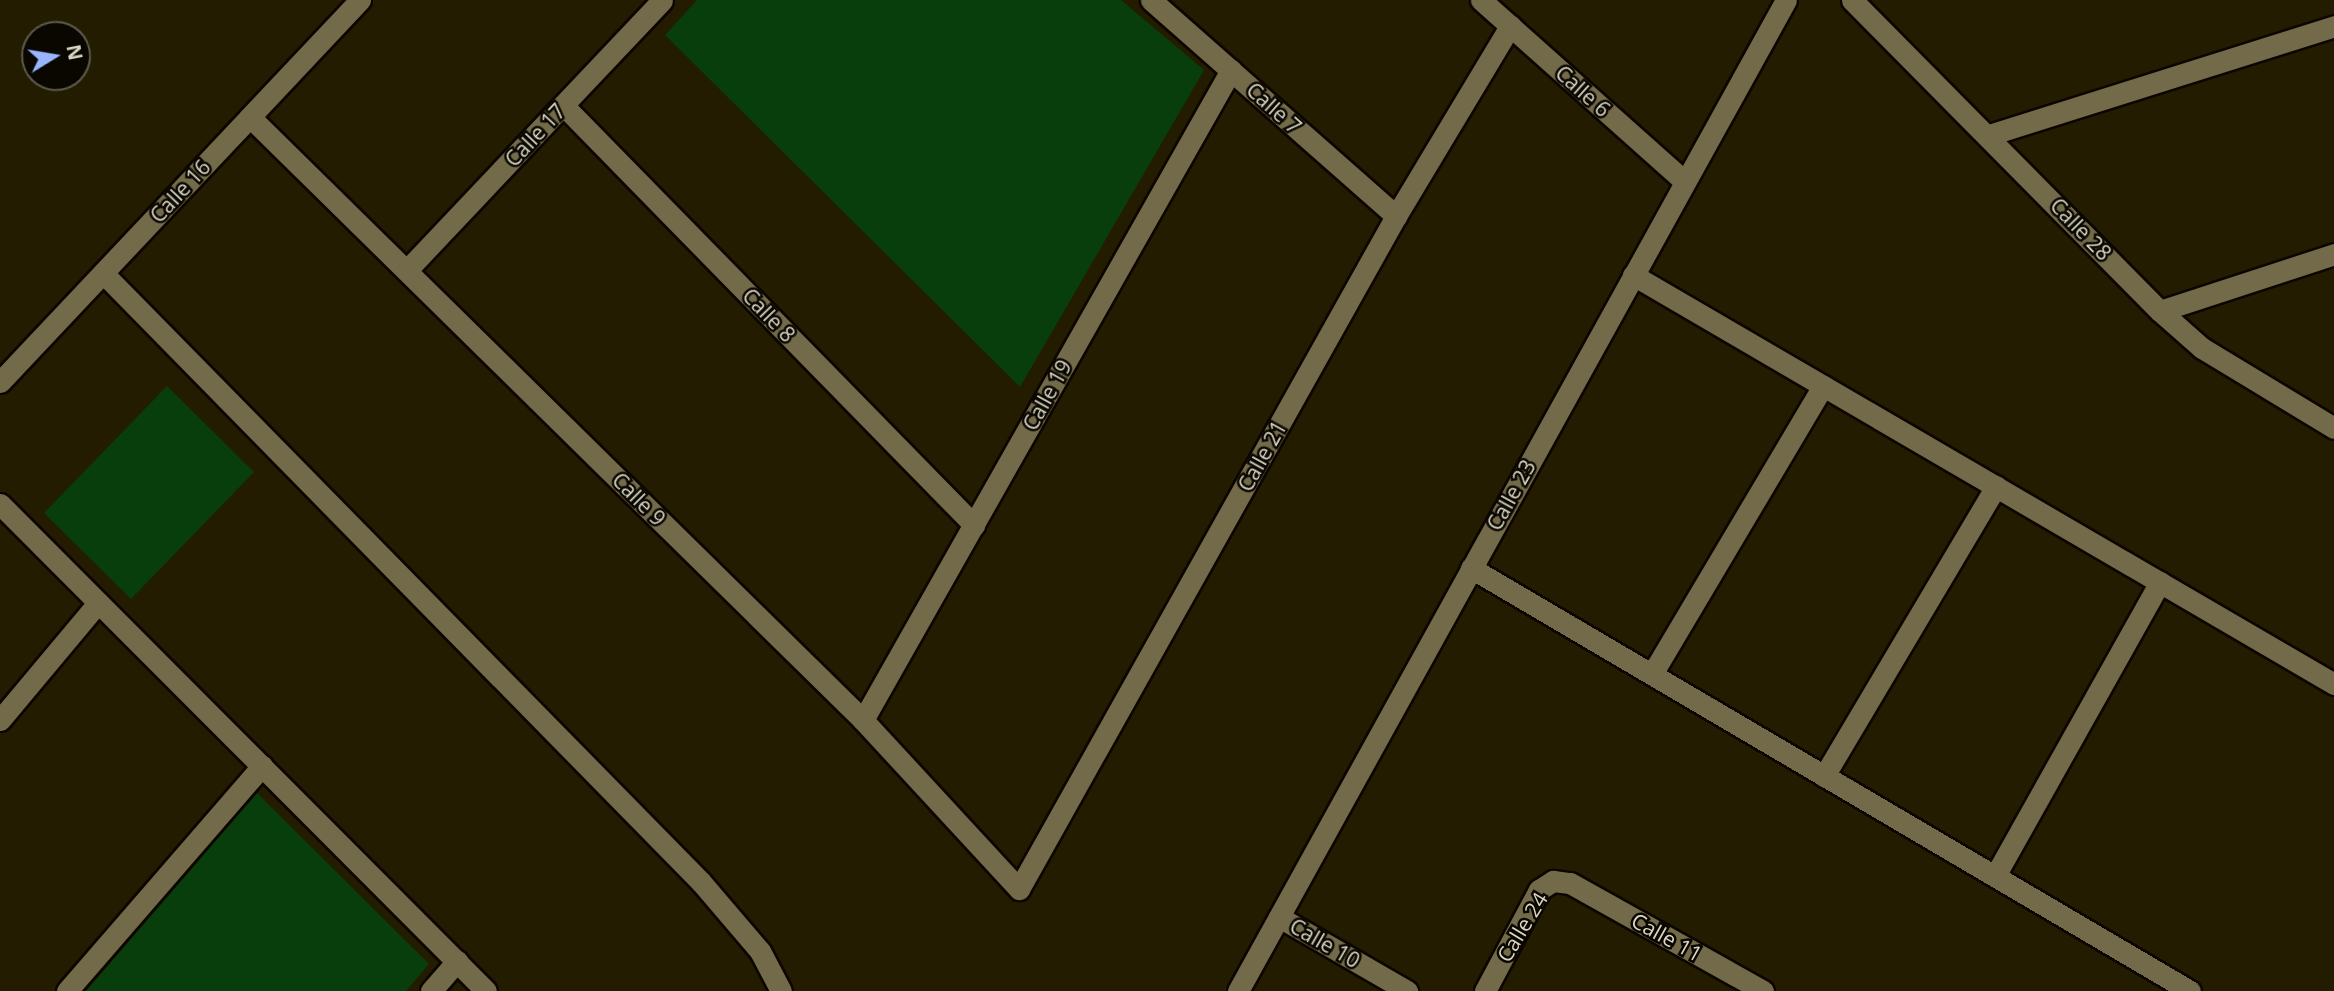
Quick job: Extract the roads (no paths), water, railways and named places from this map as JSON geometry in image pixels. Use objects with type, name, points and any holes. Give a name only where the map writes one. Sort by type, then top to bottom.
[{"type":"street","name":"Calle 16","points":[[0,382],[360,0]]},
{"type":"street","name":"Calle 17","points":[[407,270],[662,0]]},
{"type":"street","name":"Calle 7","points":[[1152,0],[1396,216]]},
{"type":"street","name":"Calle 6","points":[[1481,0],[1685,181]]},
{"type":"street","name":"Calle 23","points":[[1238,991],[1786,0]]},
{"type":"street","name":"Calle 28","points":[[1852,0],[1989,135],[2160,311],[2202,348],[2334,428]]},
{"type":"street","name":"Calle 21","points":[[1019,889],[1396,216],[1510,26]]},
{"type":"street","points":[[1989,135],[2334,26]]},
{"type":"street","name":"Calle 19","points":[[863,720],[1231,70]]},
{"type":"street","name":"Calle 8","points":[[563,106],[974,525]]},
{"type":"street","name":"Calle 9","points":[[250,117],[863,720],[1019,889]]},
{"type":"street","points":[[2160,311],[2334,254]]},
{"type":"street","points":[[103,272],[701,882],[760,951],[781,991]]},
{"type":"street","points":[[1633,275],[2334,684]]},
{"type":"street","points":[[1652,674],[1823,386]]},
{"type":"street","points":[[1824,776],[1996,486]]},
{"type":"street","points":[[0,505],[486,991]]},
{"type":"street","points":[[1471,568],[2190,991]]},
{"type":"street","points":[[1995,876],[2160,583]]},
{"type":"street","points":[[0,720],[98,603]]},
{"type":"street","points":[[67,991],[262,766]]},
{"type":"street","name":"Calle 24","points":[[1485,991],[1539,891],[1553,881],[1570,883]]},
{"type":"street","name":"Calle 11","points":[[1570,883],[1763,991]]},
{"type":"street","name":"Calle 10","points":[[1279,917],[1407,991]]},
{"type":"street","points":[[431,991],[457,961]]}]
